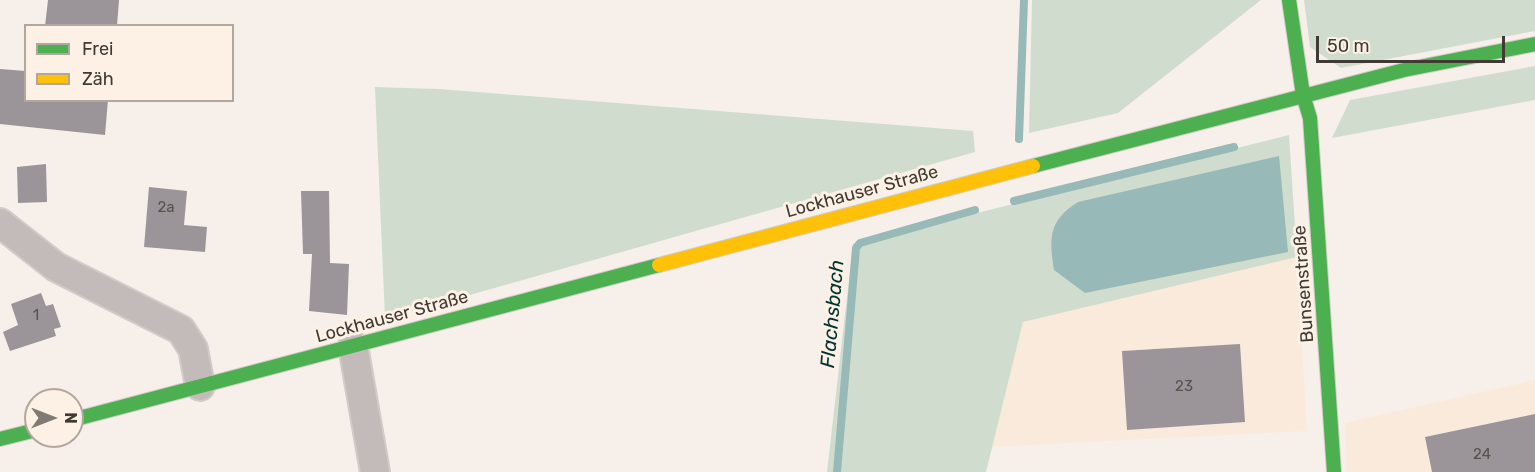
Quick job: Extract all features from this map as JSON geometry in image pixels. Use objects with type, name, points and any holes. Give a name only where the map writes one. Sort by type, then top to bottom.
[{"type":"street","name":"Bunsenstraße","points":[[1289,0],[1303,95],[1310,118],[1334,472]]},
{"type":"street","name":"Lockhauser Straße","points":[[84,417],[1303,95],[1404,70],[1535,44]]},
{"type":"street","points":[[0,223],[56,267],[181,330],[193,350],[200,386]]},
{"type":"street","points":[[353,346],[375,472]]},
{"type":"street","points":[[0,439],[24,433]]},
{"type":"shaded area","points":[[1297,257],[1307,431],[991,447],[1023,322]]},
{"type":"shaded area","points":[[1535,380],[1535,472],[1347,472],[1345,423]]},
{"type":"green space","points":[[1032,0],[1261,0],[1118,113],[1029,133]]},
{"type":"green space","points":[[1304,0],[1535,0],[1535,31],[1341,68],[1310,47]]},
{"type":"green space","points":[[1535,66],[1535,100],[1332,138],[1350,100]]},
{"type":"green space","points":[[375,87],[439,89],[973,131],[975,152],[385,319]]},
{"type":"green space","points":[[1289,135],[1297,257],[1023,322],[986,472],[827,472],[853,244]]},
{"type":"water","points":[[1279,156],[1288,252],[1085,293],[1054,270],[1051,249],[1053,231],[1061,216],[1078,202]]},
{"type":"building","points":[[48,0],[119,0],[117,24],[45,24]]},
{"type":"building","points":[[0,69],[24,71],[24,102],[108,102],[105,135],[0,124]]},
{"type":"building","points":[[46,164],[47,202],[18,203],[17,167]]},
{"type":"building","points":[[149,187],[187,191],[184,225],[207,227],[205,252],[144,247]]},
{"type":"building","points":[[301,191],[329,191],[330,263],[349,264],[347,315],[309,311],[312,254],[303,254]]},
{"type":"building","points":[[41,293],[46,306],[53,304],[61,327],[54,329],[56,336],[10,351],[3,332],[18,325],[11,304]]},
{"type":"building","points":[[1240,344],[1245,422],[1127,430],[1122,351]]},
{"type":"building","points":[[1535,414],[1535,472],[1432,472],[1425,437]]},
{"type":"waterway","name":"Flachsbach","points":[[1019,139],[1024,0]]},
{"type":"waterway","points":[[1014,201],[1234,147]]},
{"type":"waterway","name":"Flachsbach","points":[[837,472],[856,248],[860,243],[975,210]]},
{"type":"traffic: fast","points":[[1289,0],[1303,95],[1310,118],[1334,472]]},
{"type":"traffic: fast","points":[[1033,166],[1404,70],[1535,44]]},
{"type":"traffic: fast","points":[[84,417],[659,265]]},
{"type":"traffic: fast","points":[[0,439],[24,433]]},
{"type":"traffic: slow","points":[[659,265],[1033,166]]}]
